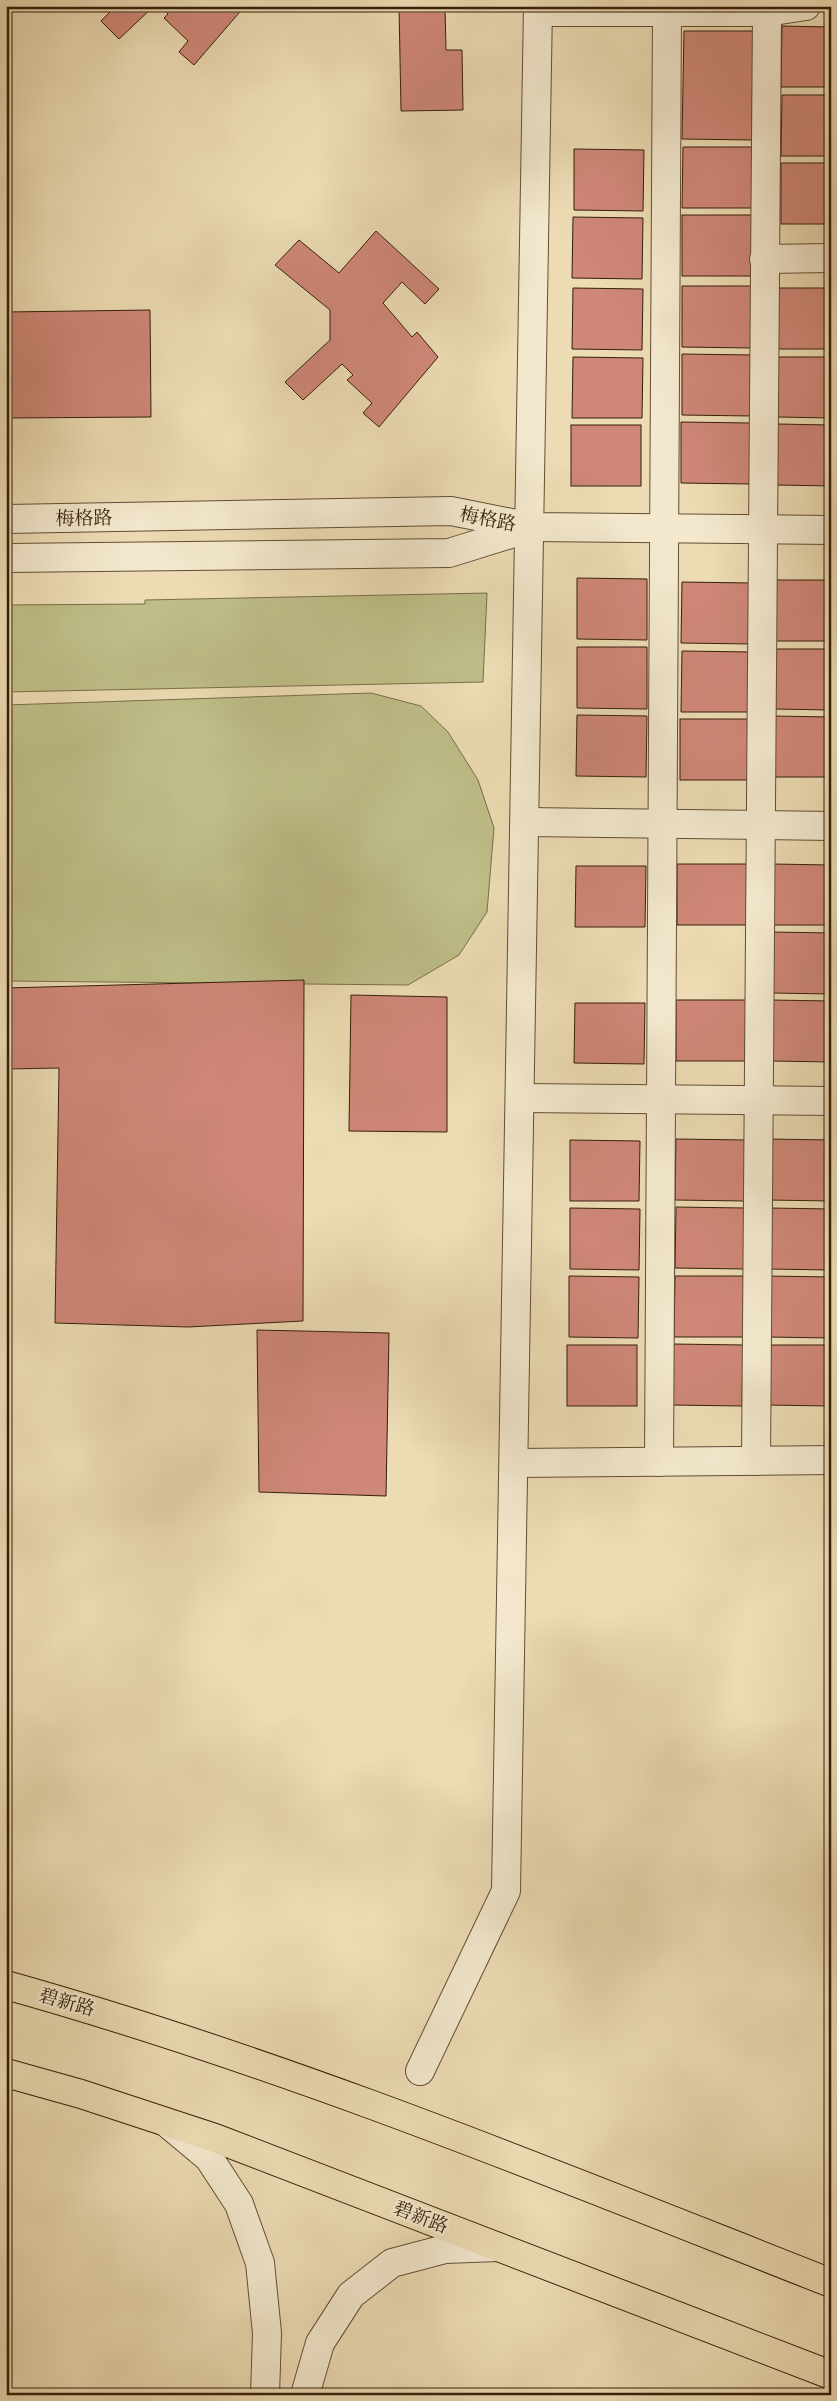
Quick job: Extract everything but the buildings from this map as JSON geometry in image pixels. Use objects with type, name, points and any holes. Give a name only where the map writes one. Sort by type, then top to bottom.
[{"type":"main road","name":"碧新路","points":[[6,1985],[104,2013],[362,2100],[831,2283]]},
{"type":"main road","name":"碧新路","points":[[6,2072],[215,2138],[831,2375]]},
{"type":"street","points":[[420,2071],[506,1891],[526,822],[538,9],[767,12],[806,6]]},
{"type":"street","points":[[659,1462],[667,12]]},
{"type":"street","points":[[756,1461],[767,12]]},
{"type":"street","points":[[764,259],[831,258]]},
{"type":"street","name":"梅格路","points":[[6,519],[452,511],[531,527]]},
{"type":"street","points":[[531,527],[831,530]]},
{"type":"street","name":"梅格路","points":[[6,558],[449,553],[531,527]]},
{"type":"street","points":[[526,822],[831,826]]},
{"type":"street","points":[[520,1098],[831,1101]]},
{"type":"street","points":[[514,1464],[831,1460]]},
{"type":"street","points":[[166,2122],[209,2158],[240,2204],[260,2262],[267,2333],[265,2395]]},
{"type":"street","points":[[305,2395],[320,2343],[351,2294],[392,2263],[445,2249],[498,2247]]},
{"type":"green space","points":[[487,593],[483,682],[6,692],[6,605],[145,604],[145,600]]},
{"type":"green space","points":[[371,693],[421,706],[448,732],[478,780],[494,828],[487,912],[459,955],[408,985],[6,981],[6,705]]}]
